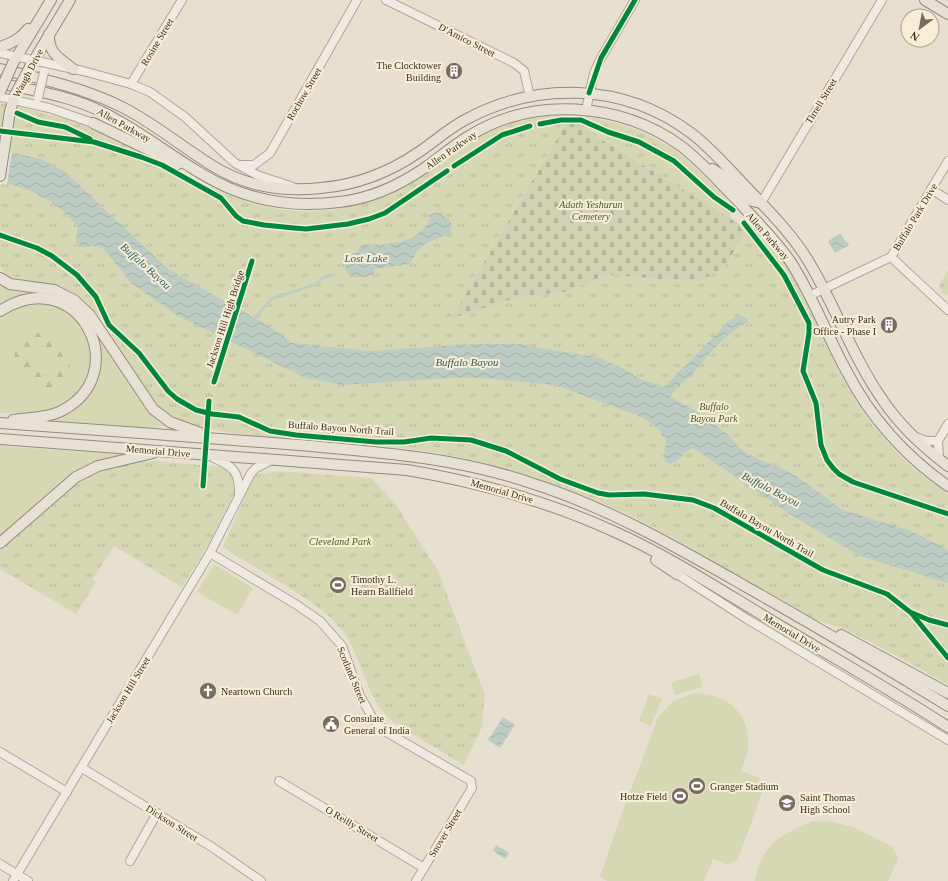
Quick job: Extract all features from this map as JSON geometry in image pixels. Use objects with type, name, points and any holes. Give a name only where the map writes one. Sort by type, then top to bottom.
[{"type":"main road","name":"Waugh Drive","points":[[0,92],[15,60],[51,0]]},
{"type":"main road","name":"Waugh Drive","points":[[0,176],[8,123],[14,97],[70,0]]},
{"type":"main road","points":[[925,0],[948,14]]},
{"type":"main road","points":[[0,47],[22,37],[31,25],[39,20]]},
{"type":"main road","points":[[49,34],[49,43],[54,55],[73,69]]},
{"type":"main road","name":"Allen Parkway","points":[[0,69],[55,81],[104,98],[144,119],[214,167],[240,179],[278,188],[301,189],[342,186],[361,181],[398,165],[460,123],[482,111],[530,96],[549,93],[589,93],[624,100],[671,120],[711,150],[761,203],[799,247],[812,266],[871,382],[891,411],[912,435],[948,466]]},
{"type":"main road","name":"Allen Parkway","points":[[0,83],[50,94],[98,110],[136,130],[208,177],[228,188],[276,202],[298,204],[343,202],[362,198],[394,185],[426,167],[468,136],[488,126],[512,117],[552,110],[586,110],[617,115],[639,123],[662,134],[700,161],[777,244],[791,262],[847,372],[872,412],[906,451],[924,468],[948,486]]},
{"type":"main road","points":[[93,123],[228,188]]},
{"type":"main road","points":[[433,141],[442,155]]},
{"type":"main road","points":[[700,161],[727,178],[748,200],[761,203]]},
{"type":"main road","points":[[0,278],[10,284],[54,290],[74,300],[90,315],[153,409],[170,422],[215,438]]},
{"type":"main road","points":[[0,311],[19,301],[32,298],[46,298],[60,302],[72,309],[82,319],[90,331],[96,354],[93,376],[86,388],[71,406],[53,414],[0,423]]},
{"type":"main road","name":"Memorial Drive","points":[[0,423],[215,438],[411,455],[458,463],[526,481],[566,494],[632,523],[808,622],[948,706]]},
{"type":"main road","name":"Memorial Drive","points":[[0,439],[407,470],[448,477],[532,499],[561,509],[613,531],[683,568],[898,695],[948,727]]},
{"type":"main road","points":[[0,543],[22,526],[66,484],[87,471],[111,463],[166,451]]},
{"type":"main road","points":[[613,531],[634,547],[677,574]]},
{"type":"main road","points":[[808,622],[828,628],[948,693]]},
{"type":"street","name":"Rosine Street","points":[[131,84],[182,0]]},
{"type":"street","name":"Rochow Street","points":[[235,163],[250,166],[270,153],[357,0]]},
{"type":"street","name":"D'Amico Street","points":[[386,0],[514,64],[524,71],[530,96]]},
{"type":"street","points":[[586,110],[589,93],[601,58],[635,0]]},
{"type":"street","name":"Tirrell Street","points":[[761,203],[882,0]]},
{"type":"street","points":[[0,53],[15,60],[32,64],[53,65],[73,69],[131,84],[150,92],[173,107],[235,163],[257,175],[301,189]]},
{"type":"street","points":[[39,102],[44,72],[53,65]]},
{"type":"street","points":[[0,97],[14,97],[39,102],[93,123]]},
{"type":"street","name":"Buffalo Park Drive","points":[[809,296],[891,257],[948,161]]},
{"type":"street","points":[[931,189],[948,200]]},
{"type":"street","points":[[891,257],[948,310]]},
{"type":"street","points":[[939,459],[938,441],[948,424]]},
{"type":"street","points":[[912,435],[926,441],[938,441]]},
{"type":"street","name":"Jackson Hill Street","points":[[209,456],[230,466],[236,472],[239,483],[238,497]]},
{"type":"street","name":"Jackson Hill Street","points":[[15,878],[210,553],[238,497],[256,468],[272,459]]},
{"type":"street","name":"Scotland Street","points":[[210,553],[297,605],[320,621],[342,646],[360,696],[374,720],[388,733],[460,774],[471,781],[472,784]]},
{"type":"street","points":[[677,574],[746,619],[948,740]]},
{"type":"street","points":[[0,752],[67,792]]},
{"type":"street","name":"Dickson Street","points":[[82,768],[157,813],[261,881]]},
{"type":"street","name":"O Reilly Street","points":[[279,781],[424,868]]},
{"type":"street","name":"Snover Street","points":[[416,881],[472,784]]},
{"type":"street","points":[[130,861],[157,813]]},
{"type":"street","points":[[0,864],[15,878],[28,881]]},
{"type":"green space","name":"Buffalo Bayou Park","points":[[0,103],[56,117],[89,128],[114,139],[192,179],[246,201],[273,208],[299,211],[333,209],[383,197],[429,173],[471,142],[495,130],[520,121],[547,117],[574,116],[600,120],[626,126],[651,137],[674,150],[712,183],[732,206],[731,219],[573,122],[567,122],[450,319],[519,297],[565,292],[606,275],[700,282],[726,266],[745,231],[740,228],[741,225],[748,222],[773,249],[786,266],[801,292],[841,375],[862,409],[901,456],[931,482],[948,493],[948,685],[875,644],[850,632],[795,611],[761,592],[679,541],[638,519],[590,497],[540,479],[489,464],[418,450],[233,433],[195,425],[183,421],[166,411],[152,398],[139,381],[106,325],[93,309],[79,296],[71,291],[53,285],[8,277],[0,267]]},
{"type":"green space","name":"Adath Yeshurun Cemetery","points":[[567,122],[573,122],[741,225],[740,228],[745,231],[726,266],[700,282],[606,275],[565,292],[519,297],[450,320]]},
{"type":"green space","points":[[948,270],[948,296],[943,293],[939,286]]},
{"type":"green space","points":[[0,284],[7,288],[23,292],[57,296],[77,306],[98,330],[145,405],[166,425],[145,428],[93,425],[52,420],[53,418],[71,410],[83,401],[98,375],[100,353],[95,332],[83,315],[66,303],[46,296],[23,297],[0,307]]},
{"type":"green space","points":[[30,302],[54,305],[68,311],[79,321],[87,333],[91,360],[88,373],[83,386],[74,397],[63,406],[41,413],[0,413],[0,316],[8,310]],"holes":[[[46,333],[45,348],[35,351],[28,359],[29,364],[18,372],[15,364],[15,357],[16,350],[20,344],[31,336]],[[54,361],[63,382],[55,387],[33,385],[28,380],[36,371],[45,372],[52,366]]]},
{"type":"green space","points":[[46,333],[61,340],[50,350],[40,348],[33,353],[28,359],[32,366],[23,376],[16,366],[15,361],[16,350],[19,344],[30,335]]},
{"type":"green space","points":[[65,346],[70,360],[69,369],[62,382],[56,386],[42,388],[35,386],[28,380],[36,371],[44,372],[50,369],[53,363],[54,355]]},
{"type":"green space","points":[[0,446],[130,455],[111,458],[83,467],[0,537]]},
{"type":"green space","points":[[155,461],[223,467],[232,475],[235,485],[234,494],[210,541],[182,587],[114,546],[92,580],[96,582],[76,614],[0,569],[0,547],[25,527],[64,490],[86,476],[107,468],[130,463]]},
{"type":"green space","name":"Cleveland Park","points":[[280,471],[371,478],[395,503],[438,571],[485,695],[482,727],[464,765],[394,723],[385,714],[371,692],[351,644],[338,625],[331,618],[308,600],[223,547],[254,475]]},
{"type":"green space","points":[[214,564],[253,588],[237,615],[197,592]]},
{"type":"green space","points":[[699,674],[703,687],[675,695],[671,682]]},
{"type":"green space","name":"Granger Stadium","points":[[694,693],[716,696],[734,707],[741,715],[748,735],[748,747],[747,756],[741,771],[760,778],[762,793],[738,859],[728,865],[713,859],[704,881],[607,881],[600,877],[658,717],[673,701]]},
{"type":"green space","points":[[649,694],[662,699],[651,726],[639,721]]},
{"type":"green space","points":[[813,821],[835,822],[856,828],[893,847],[898,859],[888,881],[755,881],[758,868],[768,849],[782,836]]},
{"type":"water","name":"Buffalo Bayou","points":[[0,150],[41,159],[64,171],[168,269],[272,328],[292,343],[369,351],[474,344],[519,344],[600,358],[624,369],[640,379],[664,387],[731,319],[741,316],[747,318],[748,322],[732,332],[718,344],[670,397],[688,406],[726,433],[742,450],[796,476],[843,510],[911,531],[948,550],[948,583],[858,555],[785,511],[693,448],[673,463],[669,464],[665,461],[664,456],[666,440],[659,429],[642,417],[555,385],[483,378],[449,378],[342,385],[306,378],[178,316],[131,283],[104,249],[94,246],[81,247],[76,241],[78,226],[52,202],[24,188],[0,182]]},
{"type":"water","name":"Lost Lake","points":[[442,212],[443,216],[451,221],[451,233],[428,242],[417,251],[410,264],[374,269],[374,275],[364,277],[350,276],[345,269],[346,265],[362,245],[401,242],[410,239],[424,228],[430,219],[429,214]]},
{"type":"water","points":[[840,234],[849,245],[835,253],[828,241]]},
{"type":"water","points":[[503,717],[515,725],[500,748],[488,740]]},
{"type":"water","points":[[496,845],[509,853],[505,859],[493,851]]},
{"type":"pier","points":[[0,148],[12,151],[7,185],[0,184]]},
{"type":"waterway","points":[[254,320],[271,299],[317,284],[322,278],[334,275]]},
{"type":"cycle path","points":[[589,93],[601,58],[635,0]]},
{"type":"cycle path","points":[[17,113],[38,122],[65,127],[90,139]]},
{"type":"cycle path","points":[[540,124],[561,120],[581,120],[608,132],[639,142],[674,161],[714,197],[733,210]]},
{"type":"cycle path","points":[[454,166],[502,135],[530,126]]},
{"type":"cycle path","points":[[0,131],[94,142],[141,157],[162,165],[221,198],[236,216],[243,221],[294,228],[306,229],[348,224],[369,219],[385,213],[447,171]]},
{"type":"cycle path","points":[[744,223],[784,275],[809,323],[809,333],[803,371],[816,403],[821,445],[827,460],[839,474],[853,482],[948,514]]},
{"type":"cycle path","name":"Buffalo Bayou North Trail","points":[[0,235],[37,248],[52,256],[77,275],[96,297],[109,325],[139,353],[168,391],[177,399],[196,410],[212,414],[239,417],[270,431],[296,435],[376,442],[404,442],[431,438],[471,440],[506,451],[560,479],[598,493],[609,495],[644,494],[693,500],[714,508],[823,570],[887,594],[910,612],[929,620],[948,625]]},
{"type":"cycle path","name":"Jackson Hill High Bridge","points":[[214,382],[252,261]]},
{"type":"cycle path","points":[[203,486],[209,401]]},
{"type":"cycle path","points":[[912,614],[948,658]]},
{"type":"place","name":"The Clocktower Building","points":[[454,71]]},
{"type":"place","name":"Autry Park Office - Phase I","points":[[889,325]]},
{"type":"place","name":"Timothy L. Hearn Ballfield","points":[[338,585]]},
{"type":"place","name":"Neartown Church","points":[[208,691]]},
{"type":"place","name":"Consulate General of India","points":[[331,724]]},
{"type":"place","name":"Granger Stadium","points":[[697,786]]},
{"type":"place","name":"Hotze Field","points":[[680,796]]},
{"type":"place","name":"Saint Thomas High School","points":[[787,803]]}]
